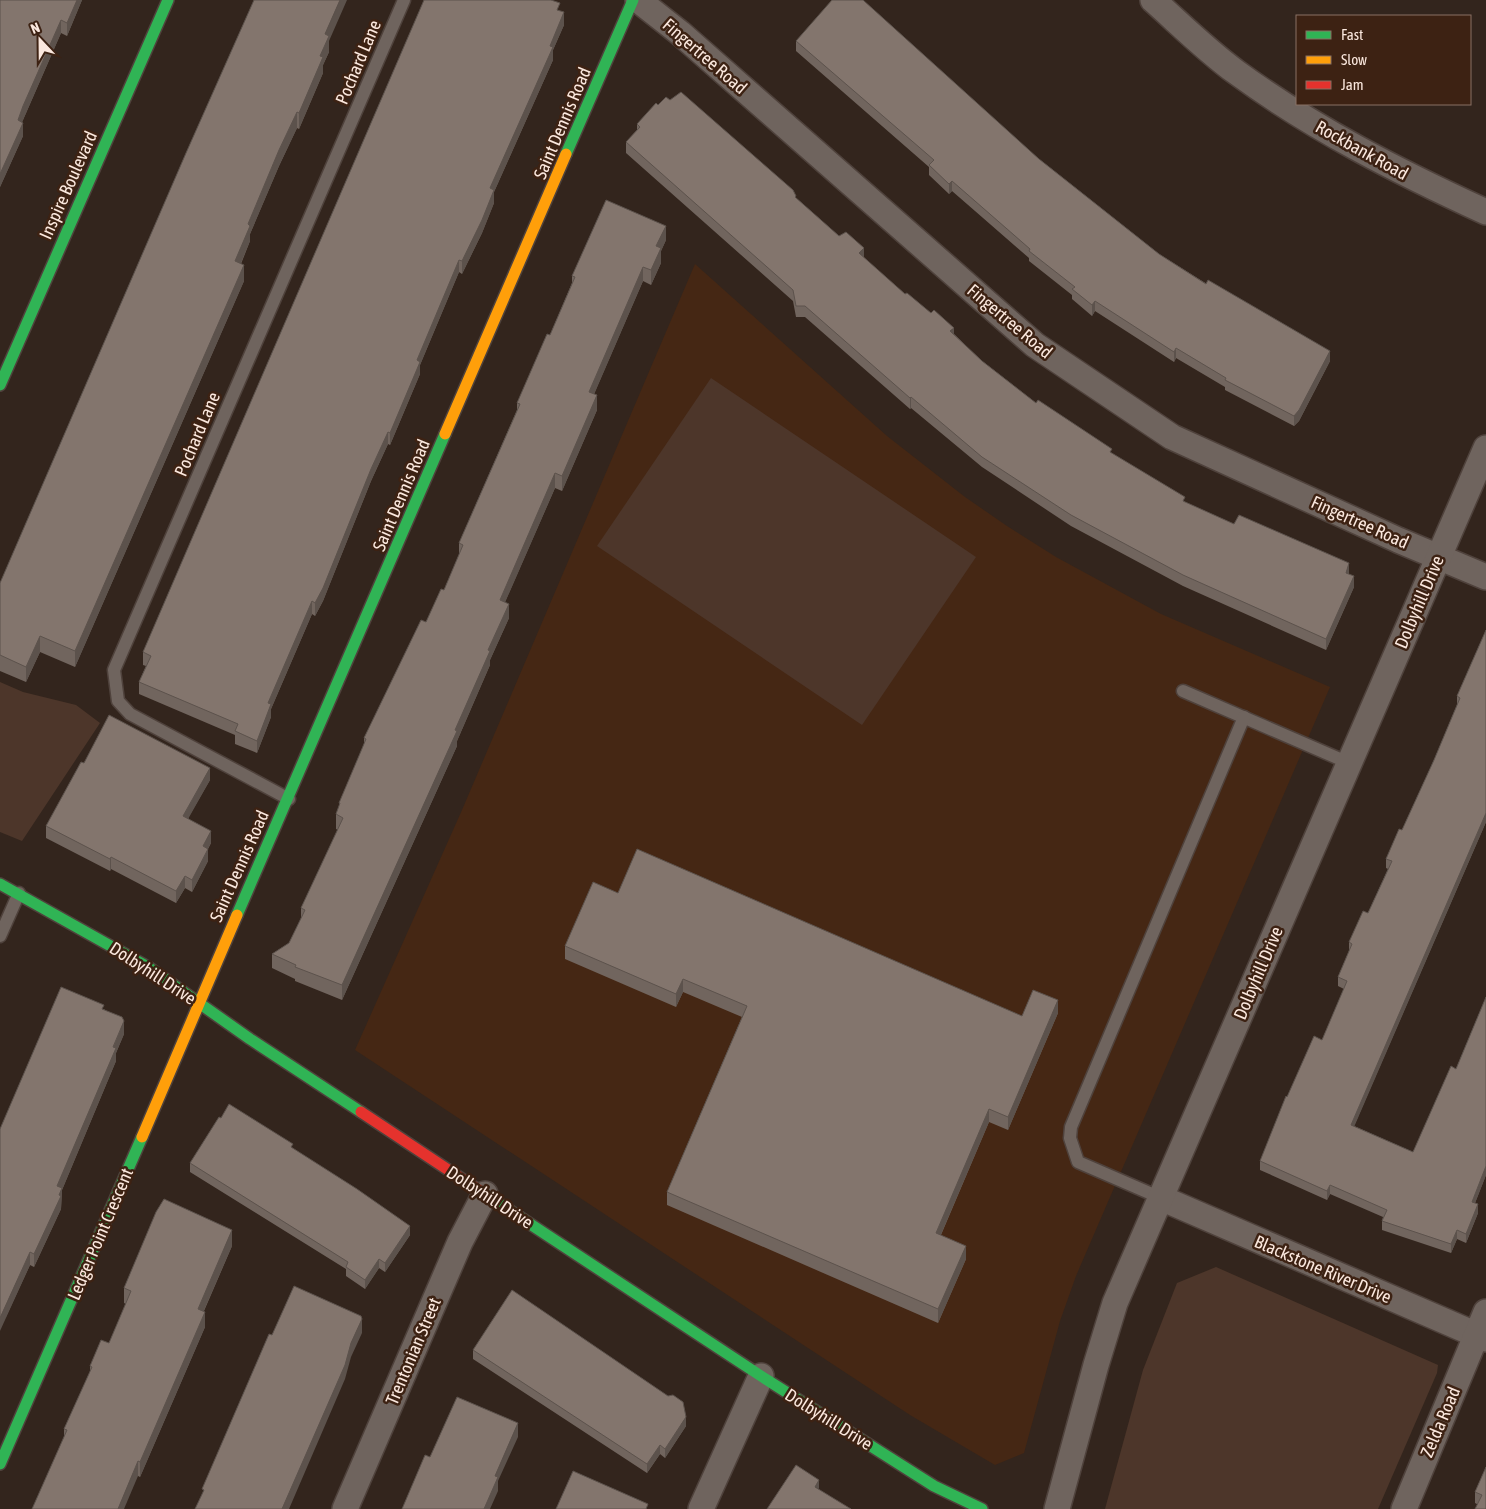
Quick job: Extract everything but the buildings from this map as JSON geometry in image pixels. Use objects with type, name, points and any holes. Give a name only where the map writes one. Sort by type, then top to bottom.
[{"type":"street","name":"Inspire Boulevard","points":[[0,385],[168,0]]},
{"type":"street","name":"Saint Dennis Road","points":[[199,1003],[289,799],[633,0]]},
{"type":"street","name":"Fingertree Road","points":[[638,0],[680,33],[1034,345],[1172,437],[1486,577]]},
{"type":"street","name":"Rockbank Road","points":[[1153,0],[1236,72],[1321,128],[1374,159],[1486,212]]},
{"type":"street","name":"Dolbyhill Drive","points":[[1057,1509],[1115,1303],[1486,448]]},
{"type":"street","name":"Dolbyhill Drive","points":[[0,884],[148,967],[485,1194],[761,1376],[934,1486],[982,1509]]},
{"type":"street","name":"Ledger Point Crescent","points":[[0,1464],[199,1003]]},
{"type":"street","name":"Trentonian Street","points":[[345,1509],[460,1242],[485,1194]]},
{"type":"street","name":"Blackstone River Drive","points":[[1161,1198],[1481,1337]]},
{"type":"street","name":"Zelda Road","points":[[1404,1509],[1481,1337],[1486,1312]]},
{"type":"street","points":[[701,1509],[761,1376]]},
{"type":"lane","name":"Pochard Lane","points":[[289,799],[130,714],[118,702],[114,670],[404,0]]},
{"type":"lane","points":[[1184,691],[1349,763]]},
{"type":"lane","points":[[1161,1198],[1078,1162],[1070,1138],[1070,1127],[1244,717]]},
{"type":"lane","points":[[0,936],[19,893]]},
{"type":"shaded area","points":[[695,264],[887,436],[965,497],[1007,526],[1056,557],[1161,614],[1330,687],[1076,1276],[1060,1321],[1024,1453],[995,1465],[910,1415],[355,1050],[462,810]]},
{"type":"shaded area","points":[[711,378],[976,557],[862,725],[597,546]]},
{"type":"shaded area","points":[[0,682],[23,692],[76,705],[100,723],[22,841],[0,832]]},
{"type":"shaded area","points":[[1216,1267],[1438,1365],[1437,1373],[1378,1509],[1105,1509],[1143,1370],[1177,1283]]},
{"type":"traffic: fast","points":[[0,385],[168,0]]},
{"type":"traffic: fast","points":[[566,154],[633,0]]},
{"type":"traffic: fast","points":[[237,915],[445,434]]},
{"type":"traffic: fast","points":[[0,884],[148,967],[250,1039],[361,1112]]},
{"type":"traffic: fast","points":[[0,1464],[142,1137]]},
{"type":"traffic: fast","points":[[480,1191],[761,1376],[934,1486],[982,1509]]},
{"type":"traffic: slow","points":[[445,434],[566,154]]},
{"type":"traffic: slow","points":[[142,1137],[237,915]]},
{"type":"traffic: jam","points":[[361,1112],[480,1191]]}]
